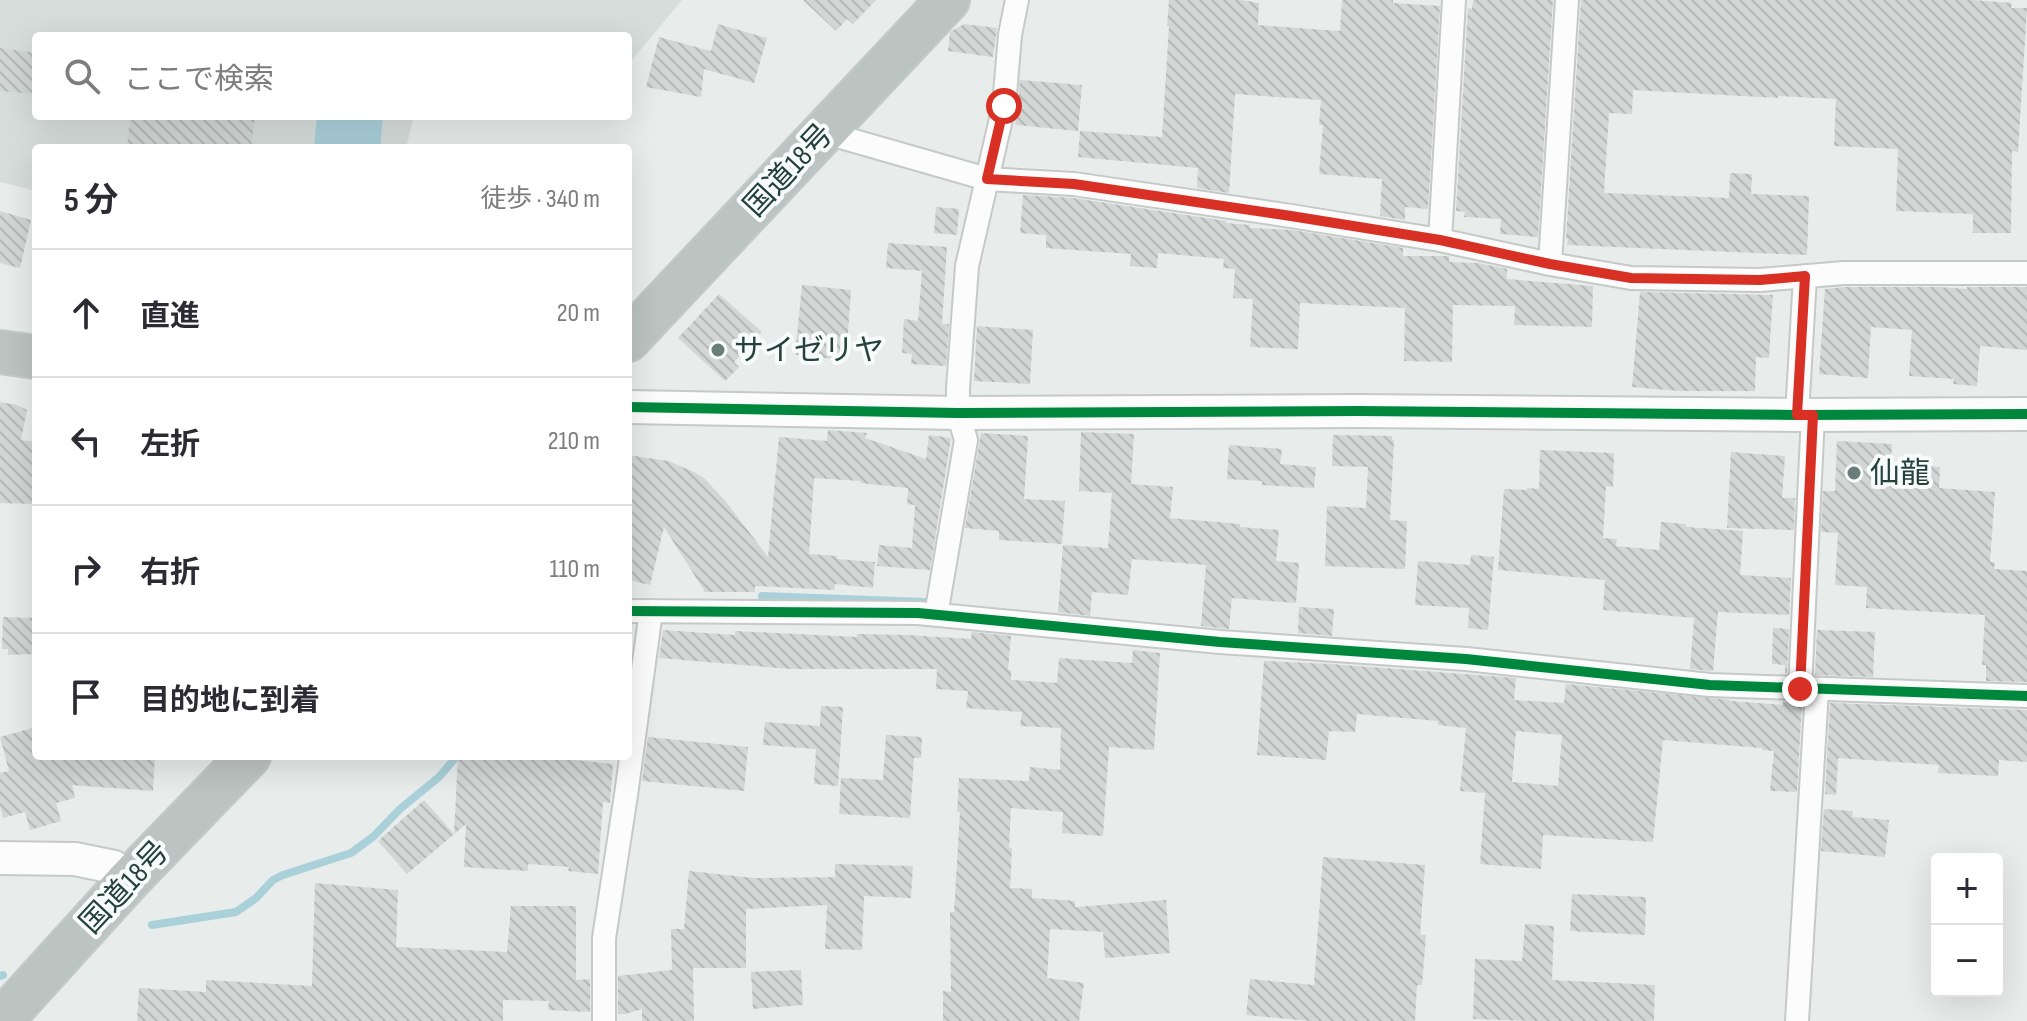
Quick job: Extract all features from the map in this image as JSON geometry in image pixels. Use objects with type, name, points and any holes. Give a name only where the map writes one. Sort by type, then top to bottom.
[{"type":"highway","name":"国道18号","points":[[632,336],[948,0]]},
{"type":"highway","points":[[0,352],[32,356]]},
{"type":"highway","name":"国道18号","points":[[3,1014],[245,760]]},
{"type":"street","points":[[936,615],[966,440],[958,413],[958,388],[967,266],[1004,106],[1010,35],[1017,0]]},
{"type":"street","points":[[1440,240],[1454,0]]},
{"type":"street","points":[[1550,264],[1567,0]]},
{"type":"street","points":[[823,132],[987,179],[1074,184],[1440,240],[1631,278],[1760,280],[1844,273],[2027,273]]},
{"type":"street","points":[[1797,1021],[1808,689],[1805,276]]},
{"type":"street","points":[[632,407],[958,413],[2027,414]]},
{"type":"street","points":[[632,611],[918,613],[1220,642],[1466,659],[1710,685],[2027,696]]},
{"type":"street","points":[[632,751],[651,611]]},
{"type":"street","points":[[604,1021],[604,938],[631,760]]},
{"type":"street","points":[[0,858],[75,859],[114,867],[130,879]]},
{"type":"shaded area","points":[[0,0],[682,0],[632,60],[632,32],[32,32],[32,120],[413,120],[407,144],[32,144],[32,190],[0,182]]},
{"type":"water","points":[[317,120],[383,120],[380,144],[314,144]]},
{"type":"building","points":[[803,0],[876,0],[853,24],[847,19],[836,31]]},
{"type":"building","points":[[1169,0],[1259,3],[1258,25],[1340,31],[1342,0],[1393,0],[1393,3],[1440,6],[1428,209],[1405,207],[1405,220],[1380,216],[1382,179],[1319,174],[1323,125],[1319,125],[1321,100],[1235,94],[1229,193],[1197,188],[1198,168],[1078,157],[1080,131],[1162,137]]},
{"type":"building","points":[[1473,0],[1553,0],[1538,237],[1500,234],[1501,219],[1464,217],[1465,212],[1456,211],[1468,8],[1472,9]]},
{"type":"building","points":[[1581,0],[1972,0],[2012,3],[2011,8],[2027,8],[2018,152],[2012,151],[2011,233],[1973,233],[1973,214],[1896,211],[1898,149],[1834,146],[1836,99],[1633,90],[1632,114],[1609,113],[1604,193],[1729,198],[1730,173],[1752,174],[1751,194],[1809,196],[1807,255],[1567,245]]},
{"type":"building","points":[[718,24],[767,38],[754,83],[704,69],[701,97],[646,87],[659,37],[711,51]]},
{"type":"building","points":[[964,24],[997,28],[993,57],[948,51],[950,32]]},
{"type":"building","points":[[0,48],[32,52],[32,94],[0,91]]},
{"type":"building","points":[[1020,80],[1082,85],[1078,131],[1015,125]]},
{"type":"building","points":[[130,120],[254,120],[252,144],[127,144]]},
{"type":"building","points":[[1023,195],[1073,198],[1250,225],[1250,228],[1292,230],[1403,248],[1403,256],[1449,256],[1449,262],[1478,263],[1507,269],[1507,279],[1593,286],[1592,327],[1514,325],[1515,306],[1453,305],[1452,362],[1404,361],[1405,308],[1300,303],[1298,349],[1250,347],[1253,299],[1233,298],[1235,269],[1223,268],[1224,259],[1158,253],[1157,268],[1130,266],[1131,254],[1046,248],[1046,235],[1020,233]]},
{"type":"building","points":[[936,207],[959,209],[957,235],[934,233]]},
{"type":"building","points":[[0,211],[31,220],[20,268],[0,263]]},
{"type":"building","points":[[888,243],[947,247],[942,324],[949,324],[946,366],[911,364],[912,354],[902,353],[904,319],[918,321],[922,271],[886,268]]},
{"type":"building","points":[[802,285],[851,290],[846,360],[795,355]]},
{"type":"building","points":[[2027,287],[2027,350],[1980,346],[1977,386],[1953,384],[1954,379],[1909,376],[1912,330],[1871,327],[1868,378],[1819,374],[1825,289]]},
{"type":"building","points":[[1640,292],[1773,295],[1769,358],[1756,357],[1755,391],[1679,391],[1632,387]]},
{"type":"building","name":"サイゼリヤ","points":[[719,294],[762,332],[734,362],[739,367],[725,381],[678,338]]},
{"type":"building","points":[[977,326],[1033,330],[1030,384],[974,381]]},
{"type":"building","points":[[0,402],[27,410],[21,440],[32,441],[32,504],[0,503]]},
{"type":"building","points":[[828,430],[867,433],[865,438],[926,459],[929,435],[951,438],[930,570],[877,566],[879,545],[912,548],[915,505],[907,504],[908,488],[814,478],[809,554],[875,562],[873,588],[835,584],[834,590],[755,586],[755,592],[705,592],[664,527],[650,585],[632,581],[632,456],[668,461],[705,479],[768,557],[779,437],[827,441]]},
{"type":"building","points":[[1081,432],[1134,434],[1131,484],[1173,487],[1170,518],[1279,530],[1276,561],[1299,563],[1296,603],[1232,598],[1229,629],[1201,626],[1206,565],[1132,559],[1128,595],[1092,592],[1090,616],[1058,612],[1063,545],[1108,548],[1112,493],[1079,491]]},
{"type":"building","points":[[981,433],[1028,436],[1024,499],[1065,501],[1062,544],[999,540],[999,531],[965,528]]},
{"type":"building","points":[[1333,435],[1392,436],[1390,520],[1407,521],[1405,569],[1325,566],[1327,506],[1366,508],[1368,467],[1332,466]]},
{"type":"building","points":[[1837,441],[1892,444],[1891,463],[1940,467],[1939,488],[1995,492],[1990,562],[1995,562],[1994,569],[2027,571],[2027,682],[1986,681],[1986,665],[1982,665],[1985,615],[1866,608],[1867,587],[1835,585],[1838,533],[1821,532],[1823,491],[1835,491]]},
{"type":"building","points":[[1229,445],[1282,449],[1280,464],[1316,467],[1314,488],[1227,479]]},
{"type":"building","points":[[1540,450],[1614,453],[1613,487],[1606,486],[1603,538],[1617,539],[1616,546],[1659,550],[1661,522],[1743,531],[1740,575],[1791,578],[1789,615],[1718,612],[1713,671],[1690,669],[1694,618],[1603,610],[1605,580],[1498,570],[1504,489],[1539,489]]},
{"type":"building","points":[[1731,452],[1785,456],[1782,498],[1795,498],[1794,530],[1727,528]]},
{"type":"building","points":[[1471,555],[1494,557],[1488,630],[1468,628],[1469,608],[1415,605],[1418,561],[1470,565]]},
{"type":"building","points":[[1299,607],[1334,609],[1332,636],[1298,633]]},
{"type":"building","points":[[3,617],[32,618],[32,654],[8,655],[8,649],[2,649]]},
{"type":"building","points":[[1773,628],[1789,629],[1787,674],[1785,665],[1772,664]]},
{"type":"building","points":[[663,630],[735,635],[735,631],[857,637],[857,634],[971,639],[972,632],[1011,636],[1008,670],[1011,670],[1011,680],[1057,683],[1059,658],[1132,663],[1133,650],[1160,653],[1154,750],[1109,747],[1103,836],[1062,833],[1063,812],[1011,808],[1010,888],[1032,889],[1032,898],[1075,901],[1075,907],[1166,900],[1170,953],[1105,958],[1103,932],[1050,929],[1047,978],[1084,983],[1079,1021],[943,1021],[943,991],[951,992],[950,912],[954,912],[959,778],[1029,781],[1030,767],[1060,770],[1061,728],[1020,726],[1022,712],[966,708],[968,691],[936,689],[937,669],[790,669],[659,658]]},
{"type":"building","points":[[1817,630],[1875,632],[1873,677],[1815,675]]},
{"type":"building","points":[[1264,661],[1516,678],[1514,700],[1564,703],[1566,684],[1730,701],[1783,705],[1783,702],[1802,702],[1797,792],[1770,791],[1774,751],[1663,740],[1653,842],[1543,835],[1541,869],[1480,864],[1485,793],[1460,791],[1466,728],[1438,725],[1438,721],[1357,714],[1355,732],[1329,731],[1326,760],[1257,755]],"holes":[[[1516,731],[1562,735],[1558,786],[1512,782]]]},
{"type":"building","points":[[1830,703],[2027,710],[2027,762],[1999,760],[1998,776],[1938,773],[1939,765],[1838,758],[1836,795],[1825,794]]},
{"type":"building","points":[[821,706],[843,707],[838,786],[814,784],[816,749],[763,745],[765,722],[820,726]]},
{"type":"building","points":[[32,728],[32,760],[155,760],[153,791],[72,785],[75,798],[56,803],[61,821],[30,830],[25,812],[3,818],[0,773],[9,771],[0,737]]},
{"type":"building","points":[[886,735],[922,737],[921,758],[914,758],[910,818],[839,814],[841,778],[883,780]]},
{"type":"building","points":[[648,737],[748,747],[744,791],[642,781]]},
{"type":"building","points":[[458,760],[574,760],[613,764],[610,803],[603,802],[598,874],[568,871],[569,867],[528,864],[528,871],[464,867],[466,824],[407,874],[378,841],[424,800],[454,834]]},
{"type":"building","points":[[1824,809],[1853,811],[1852,817],[1889,820],[1885,857],[1821,851]]},
{"type":"building","points":[[1323,857],[1425,865],[1420,935],[1426,935],[1422,985],[1417,985],[1415,1021],[1310,1021],[1246,1015],[1250,979],[1314,985]]},
{"type":"building","points":[[835,864],[913,866],[911,898],[864,896],[862,950],[825,949],[827,905],[746,909],[746,968],[693,968],[694,1021],[642,1021],[642,1009],[618,1014],[618,976],[672,970],[671,929],[684,929],[689,871],[754,878],[835,877]]},
{"type":"building","points":[[315,883],[398,890],[396,947],[507,952],[511,906],[576,906],[576,980],[590,979],[590,1012],[548,1010],[549,1001],[503,1000],[503,1021],[137,1021],[139,988],[206,992],[206,980],[312,986]]},
{"type":"building","points":[[1572,894],[1646,897],[1645,935],[1570,931]]},
{"type":"building","points":[[1525,924],[1554,926],[1552,980],[1655,985],[1654,1021],[1473,1019],[1475,959],[1522,961]]},
{"type":"building","points":[[801,970],[803,1005],[753,1009],[751,972]]},
{"type":"waterway","points":[[762,596],[925,602]]},
{"type":"waterway","points":[[152,925],[236,912],[256,898],[273,880],[351,853],[374,836],[454,760]]},
{"type":"cycle path","points":[[632,407],[958,413],[2027,414]]},
{"type":"cycle path","points":[[632,611],[918,613],[1220,642],[1466,659],[1710,685],[2027,696]]},
{"type":"place","name":"サイゼリヤ","points":[[718,350]]},
{"type":"place","name":"仙龍","points":[[1854,473]]},
{"type":"route","points":[[1004,106],[987,179],[1074,184],[1291,216],[1440,240],[1631,278],[1760,280],[1805,276],[1797,415],[1813,415],[1800,689]]}]
